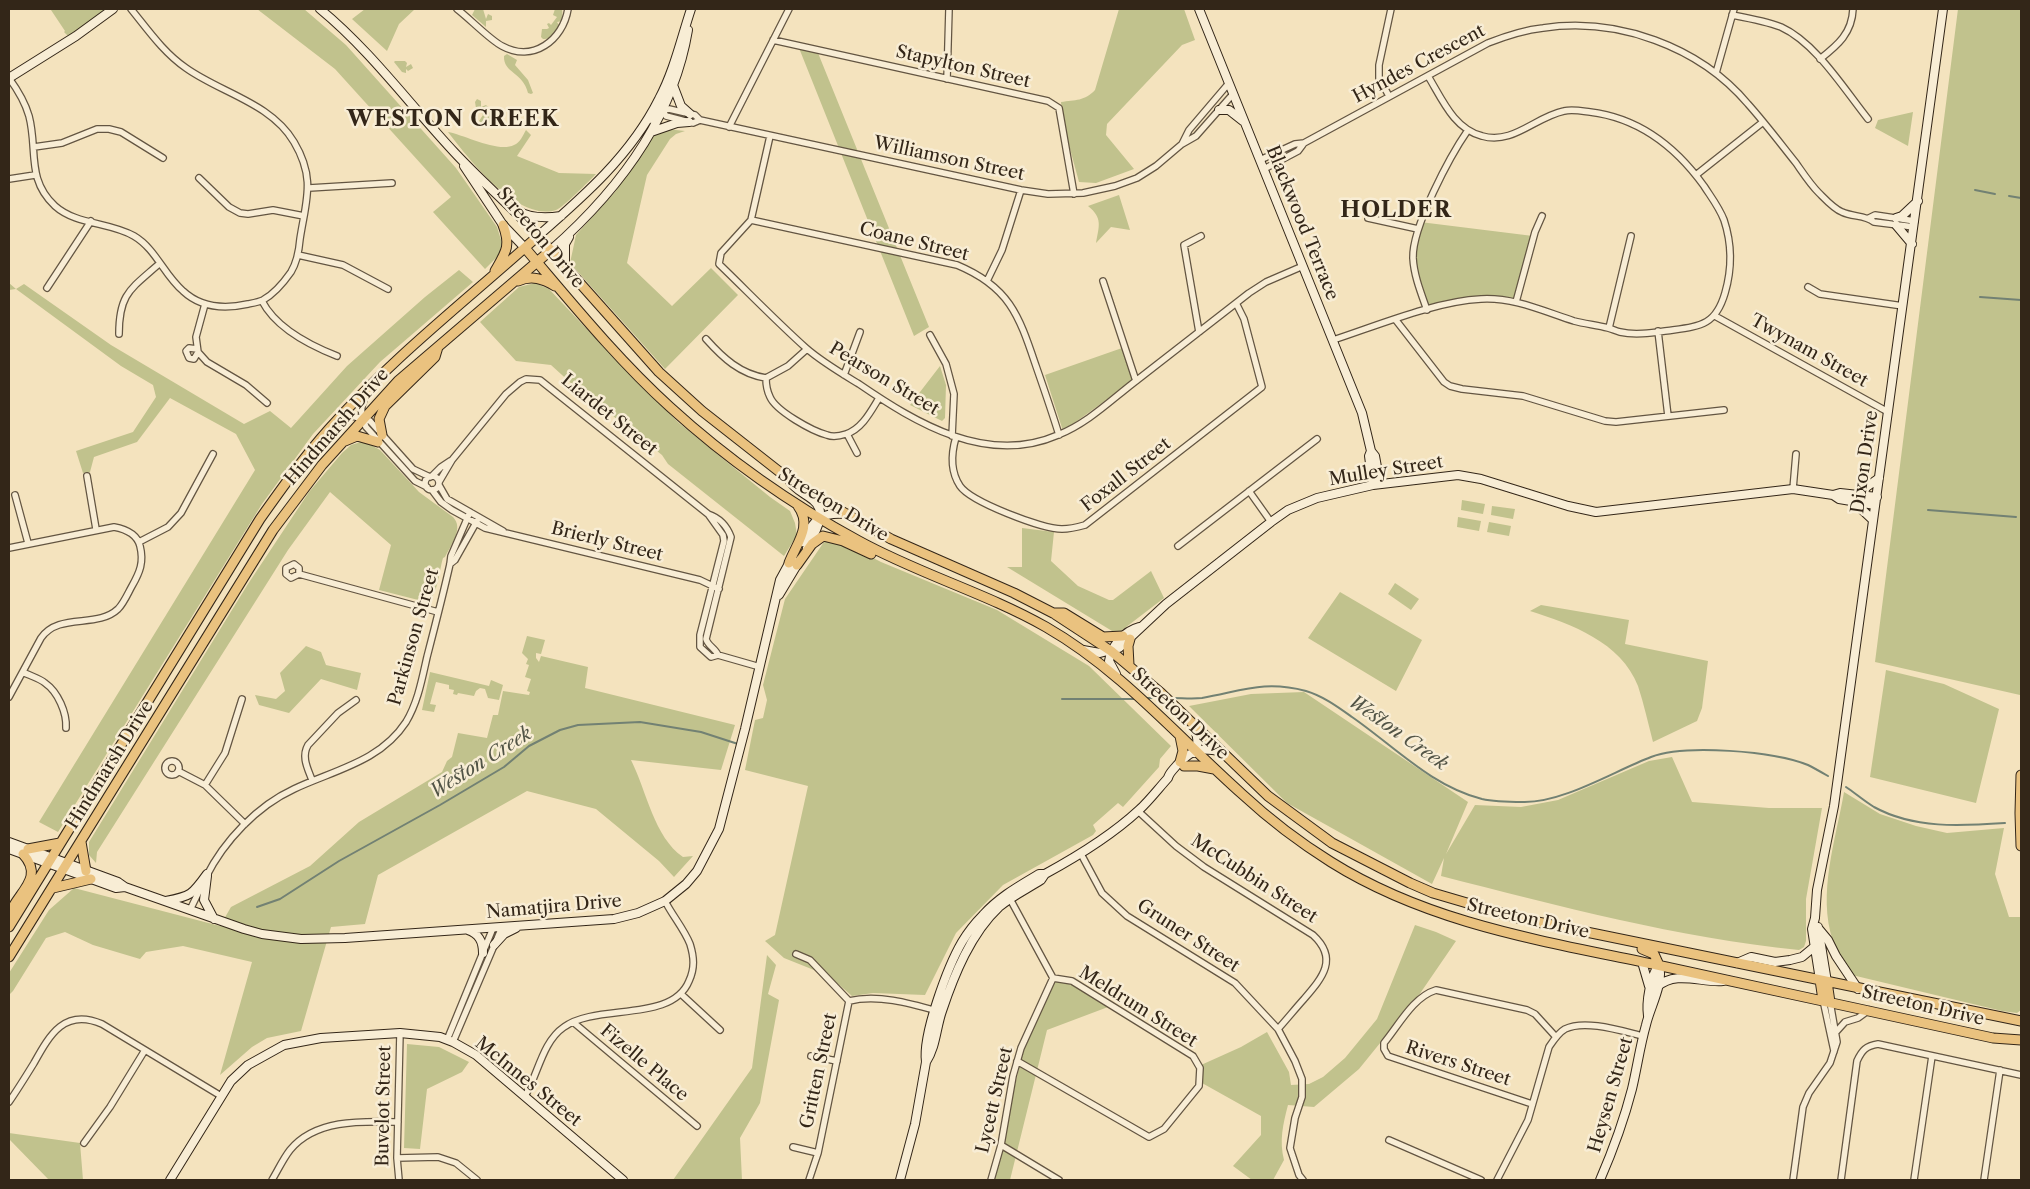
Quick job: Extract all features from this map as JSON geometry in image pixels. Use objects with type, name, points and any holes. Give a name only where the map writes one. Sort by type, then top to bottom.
[{"type":"main road","points":[[9,78],[76,36],[113,9]]},
{"type":"main road","name":"Streeton Drive","points":[[320,9],[372,58],[456,154],[511,206],[659,372],[702,411],[787,478],[846,514],[890,539],[1014,593],[1053,613],[1111,651],[1161,693],[1268,796],[1332,843],[1410,883],[1518,918],[2021,1021]]},
{"type":"main road","name":"Hindmarsh Drive","points":[[9,957],[82,842],[273,530],[322,465],[398,381],[574,229],[626,171],[663,111],[673,85],[686,40],[691,9]]},
{"type":"main road","name":"Hindmarsh Drive","points":[[9,926],[260,519],[329,429],[386,370],[592,188],[635,139],[660,98],[671,71],[691,9]]},
{"type":"main road","name":"Blackwood Terrace","points":[[1199,9],[1362,413],[1371,452],[1376,456],[1377,484]]},
{"type":"main road","name":"Dixon Drive","points":[[1827,1001],[1814,947],[1812,929],[1815,918],[1817,890],[1834,806],[1943,9]]},
{"type":"main road","points":[[651,132],[690,118],[681,106],[673,85]]},
{"type":"main road","points":[[1219,110],[1229,110],[1245,123]]},
{"type":"main road","name":"Streeton Drive","points":[[456,154],[503,225],[621,358],[669,406],[733,460],[796,505],[858,541],[900,562],[1008,608],[1046,627],[1081,650],[1137,695],[1280,826],[1332,863],[1400,899],[1436,913],[1516,934],[1987,1037],[2021,1040]]},
{"type":"main road","points":[[1912,244],[1896,222],[1918,200]]},
{"type":"main road","points":[[511,206],[522,214],[548,218],[561,216]]},
{"type":"main road","points":[[490,279],[506,254],[507,237],[503,225]]},
{"type":"main road","points":[[564,266],[565,244],[574,229]]},
{"type":"main road","points":[[513,283],[528,277],[546,281],[560,288]]},
{"type":"main road","points":[[340,444],[356,436],[380,439],[379,420],[384,406],[435,357],[439,344]]},
{"type":"main road","name":"Mulley Street","points":[[1111,651],[1119,648],[1134,628],[1141,626],[1166,604],[1288,510],[1317,498],[1377,484],[1458,475],[1481,479],[1568,506],[1596,512],[1793,489],[1832,495],[1840,493],[1876,501]]},
{"type":"main road","points":[[787,478],[795,489],[814,500],[819,507],[819,518]]},
{"type":"main road","points":[[1873,520],[1856,498],[1879,478]]},
{"type":"main road","points":[[793,564],[805,522],[802,512],[796,505]]},
{"type":"main road","points":[[819,518],[831,513],[846,514]]},
{"type":"main road","name":"Namatjira Drive","points":[[9,849],[26,852],[49,860],[116,888],[125,888],[214,919],[262,934],[275,936],[322,940],[614,919],[638,913],[665,901],[686,884],[697,871],[714,840],[739,753],[780,580],[793,564],[812,525],[819,518]]},
{"type":"main road","points":[[793,564],[812,544],[823,536],[843,541],[882,560],[900,562]]},
{"type":"main road","points":[[1053,613],[1064,613],[1103,637],[1127,637],[1129,665]]},
{"type":"main road","points":[[1081,650],[1095,653],[1111,651],[1110,666],[1121,681]]},
{"type":"main road","points":[[900,1180],[915,1124],[926,1062],[924,1053],[961,944],[984,913],[1039,874],[1045,874],[1081,854],[1138,811],[1168,778],[1172,778],[1182,764],[1196,750],[1198,740],[1192,722]]},
{"type":"main road","points":[[1179,734],[1183,751],[1182,764]]},
{"type":"main road","points":[[1196,750],[1208,748],[1223,752]]},
{"type":"main road","points":[[1182,764],[1217,770]]},
{"type":"main road","points":[[2021,774],[2021,846]]},
{"type":"main road","name":"Namatjira Drive","points":[[9,842],[26,852]]},
{"type":"main road","points":[[9,926],[9,914],[31,880],[32,869],[26,852],[60,842]]},
{"type":"main road","points":[[82,842],[86,871]]},
{"type":"main road","name":"Namatjira Drive","points":[[66,867],[86,871],[118,882],[125,888]]},
{"type":"main road","points":[[164,901],[184,898],[194,893],[207,874]]},
{"type":"main road","points":[[207,874],[204,900],[214,919]]},
{"type":"main road","points":[[53,888],[92,879]]},
{"type":"main road","name":"Dixon Drive","points":[[1815,918],[1818,928],[1823,981]]},
{"type":"main road","points":[[494,946],[504,934],[517,926]]},
{"type":"main road","points":[[1818,928],[1828,940],[1836,956],[1858,988]]},
{"type":"main road","points":[[468,930],[474,932],[482,942],[483,953]]},
{"type":"main road","points":[[1604,937],[1618,944],[1650,951],[1654,954],[1659,965],[1669,955],[1682,953]]},
{"type":"main road","points":[[1737,963],[1751,957],[1775,962],[1790,960],[1802,957],[1814,947]]},
{"type":"main road","points":[[1642,962],[1648,978],[1650,993]]},
{"type":"main road","name":"Heysen Street","points":[[1600,1180],[1620,1132],[1648,1016],[1652,1009],[1661,972],[1659,965]]},
{"type":"main road","name":"Heysen Street","points":[[1648,1016],[1647,1007],[1650,993],[1655,970],[1659,965]]},
{"type":"main road","points":[[1657,987],[1672,979],[1684,978],[1712,982],[1730,980]]},
{"type":"main road","points":[[2004,1019],[2021,1015]]},
{"type":"main road","name":"McInnes Street","points":[[170,1180],[231,1081],[248,1065],[284,1045],[321,1038],[400,1033],[429,1035],[450,1041],[476,1055],[623,1180]]},
{"type":"main road","points":[[2011,1040],[2021,1045]]},
{"type":"street","points":[[9,78],[26,109],[34,147],[35,175],[39,185],[56,207],[65,213],[119,229],[132,235],[141,241],[183,292],[205,304],[219,307],[236,307],[262,301],[285,280],[292,271],[298,255],[309,188],[308,172],[301,155],[284,128],[272,118],[251,104],[188,70],[173,59],[131,9]]},
{"type":"street","points":[[457,9],[502,47],[520,51],[541,48],[557,36],[566,19],[568,9]]},
{"type":"street","points":[[729,127],[789,9]]},
{"type":"street","points":[[948,79],[949,9]]},
{"type":"street","points":[[1389,96],[1379,78],[1379,65],[1391,9]]},
{"type":"street","points":[[1820,59],[1847,35],[1853,9]]},
{"type":"street","points":[[1716,73],[1733,12],[1781,28],[1804,43],[1820,59],[1868,119]]},
{"type":"street","name":"Hyndes Crescent","points":[[1260,160],[1296,144],[1304,143],[1488,43],[1507,36],[1543,28],[1582,26],[1614,28],[1652,39],[1681,51],[1716,73],[1747,102],[1818,192],[1842,212],[1869,218],[1875,215],[1896,222],[1914,224]]},
{"type":"street","name":"Stapylton Street","points":[[773,40],[1048,101],[1059,108],[1074,194]]},
{"type":"street","points":[[1333,340],[1427,310],[1456,302],[1480,299],[1516,302],[1589,325],[1629,333],[1658,332],[1696,326],[1709,321],[1715,316],[1721,305],[1728,280],[1730,261],[1729,242],[1724,220],[1718,207],[1696,175],[1659,138],[1634,124],[1604,114],[1566,111],[1551,115],[1503,138],[1487,137],[1468,130],[1454,119],[1428,76]]},
{"type":"street","name":"Williamson Street","points":[[1182,144],[1189,130],[1229,83]]},
{"type":"street","name":"Williamson Street","points":[[663,111],[669,109],[690,118],[695,115],[700,120],[729,127],[1021,190],[1048,194],[1074,194],[1100,190],[1136,178],[1156,166],[1182,144],[1196,136],[1233,94]]},
{"type":"street","points":[[660,98],[660,106],[663,111]]},
{"type":"street","points":[[635,139],[643,132],[657,111],[663,111]]},
{"type":"street","points":[[1696,175],[1763,122]]},
{"type":"street","points":[[34,147],[62,143],[97,129],[109,129],[121,132],[163,158]]},
{"type":"street","points":[[1427,310],[1413,265],[1413,251],[1418,229],[1446,166],[1468,130]]},
{"type":"street","name":"Pearson Street","points":[[770,136],[751,220],[721,253],[719,264],[807,349],[844,375],[908,414],[954,437],[982,444],[1001,446],[1034,442],[1059,435],[1094,414],[1236,303],[1266,282],[1303,266]]},
{"type":"street","name":"Hyndes Crescent","points":[[1264,169],[1298,151],[1304,143]]},
{"type":"street","points":[[9,180],[35,175]]},
{"type":"street","points":[[199,178],[229,207],[240,213],[248,214],[273,210],[304,216]]},
{"type":"street","points":[[309,188],[392,183]]},
{"type":"street","points":[[987,282],[1002,250],[1021,190]]},
{"type":"street","points":[[1516,302],[1535,232],[1542,216]]},
{"type":"street","points":[[1368,218],[1418,229]]},
{"type":"street","name":"Coane Street","points":[[751,220],[957,266],[975,273],[1004,298],[1019,318],[1059,435]]},
{"type":"street","points":[[47,288],[91,221]]},
{"type":"street","points":[[1199,332],[1184,245],[1201,236]]},
{"type":"street","points":[[1609,328],[1631,236]]},
{"type":"street","points":[[298,255],[343,265],[388,289]]},
{"type":"street","points":[[119,334],[119,313],[123,301],[132,288],[160,263]]},
{"type":"street","points":[[1104,281],[1136,381]]},
{"type":"street","points":[[1808,287],[1820,294],[1903,306]]},
{"type":"street","points":[[262,301],[276,322],[317,349],[337,356]]},
{"type":"street","name":"Foxall Street","points":[[954,437],[952,466],[954,475],[966,493],[1036,524],[1062,529],[1085,525],[1262,387],[1244,319],[1236,303]]},
{"type":"street","points":[[205,304],[196,337],[197,351],[207,362],[246,385],[267,403]]},
{"type":"street","name":"Twynam Street","points":[[1715,316],[1888,412]]},
{"type":"street","points":[[1396,319],[1444,382],[1456,388],[1523,396],[1605,422],[1724,410]]},
{"type":"street","points":[[844,375],[860,332]]},
{"type":"street","points":[[1658,332],[1668,416]]},
{"type":"street","points":[[930,335],[946,364],[954,394],[954,437]]},
{"type":"street","points":[[706,339],[723,358],[742,371],[766,378],[788,366],[807,349]]},
{"type":"street","points":[[329,429],[349,417],[362,419],[361,408],[363,400],[386,370]]},
{"type":"street","points":[[766,378],[770,398],[789,415],[828,436],[847,434],[861,424],[879,398]]},
{"type":"street","name":"Liardet Street","points":[[439,483],[452,460],[515,386],[526,379],[540,380],[708,514],[723,535],[724,541],[718,580],[699,644],[708,656],[714,657],[718,655],[706,639],[716,588]]},
{"type":"street","name":"Brierly Street","points":[[362,419],[370,421],[380,439],[415,482],[430,488],[443,504],[476,524],[485,528],[700,580],[716,588]]},
{"type":"street","points":[[847,434],[857,453]]},
{"type":"street","points":[[1178,546],[1317,438]]},
{"type":"street","name":"Brierly Street","points":[[380,439],[413,469],[431,477],[436,477],[447,499],[507,533]]},
{"type":"street","points":[[139,542],[168,527],[181,513],[213,454]]},
{"type":"street","points":[[1793,489],[1796,454]]},
{"type":"street","name":"Liardet Street","points":[[431,477],[441,466],[452,460]]},
{"type":"street","points":[[88,476],[96,529]]},
{"type":"street","points":[[431,477],[426,481],[430,488],[439,483]]},
{"type":"street","points":[[1249,491],[1271,522]]},
{"type":"street","points":[[15,495],[28,544]]},
{"type":"street","name":"Parkinson Street","points":[[190,910],[207,874],[232,838],[245,824],[260,811],[292,790],[312,780],[358,764],[384,747],[405,723],[417,698],[451,556],[470,512]]},
{"type":"street","name":"Parkinson Street","points":[[450,564],[455,560],[479,517]]},
{"type":"street","points":[[9,548],[108,527],[119,528],[129,532],[139,542],[142,555],[140,574],[119,608],[106,616],[60,624],[51,628],[41,638],[9,697]]},
{"type":"street","points":[[299,574],[438,612]]},
{"type":"street","name":"Brierly Street","points":[[700,580],[718,580]]},
{"type":"street","points":[[718,655],[760,667]]},
{"type":"street","points":[[24,672],[44,682],[53,690],[67,717],[66,728]]},
{"type":"street","points":[[205,785],[225,753],[242,699]]},
{"type":"street","points":[[312,780],[305,759],[305,750],[338,713],[356,700]]},
{"type":"street","points":[[178,772],[205,785],[245,824]]},
{"type":"street","name":"McCubbin Street","points":[[1138,811],[1176,846],[1204,867],[1313,935],[1321,944],[1326,957],[1324,975],[1278,1029]]},
{"type":"street","name":"Gruner Street","points":[[1081,854],[1102,894],[1127,916],[1235,983],[1278,1029],[1302,1079],[1302,1097],[1290,1148],[1299,1175],[1304,1180]]},
{"type":"street","points":[[1008,896],[1053,978]]},
{"type":"street","points":[[525,1096],[553,1038],[564,1027],[573,1022],[600,1015],[656,1006],[668,1002],[681,994],[692,974],[694,957],[689,942],[665,901]]},
{"type":"street","points":[[450,1041],[502,927]]},
{"type":"street","points":[[450,1041],[493,928]]},
{"type":"street","points":[[796,954],[810,960],[849,1001]]},
{"type":"street","name":"Lycett Street","points":[[991,1180],[1017,1061],[1021,1048],[1053,978]]},
{"type":"street","name":"Meldrum Street","points":[[1017,1061],[1150,1137],[1164,1130],[1199,1086],[1200,1068],[1192,1056],[1072,981],[1053,978]]},
{"type":"street","name":"Rivers Street","points":[[1532,1104],[1388,1056],[1384,1049],[1384,1043],[1413,1005],[1426,993],[1436,990],[1527,1010],[1535,1014],[1556,1037]]},
{"type":"street","points":[[681,994],[720,1030]]},
{"type":"street","name":"Gritten Street","points":[[809,1180],[818,1153],[849,1001],[864,997],[938,1011]]},
{"type":"street","points":[[1793,1180],[1803,1107],[1809,1094],[1830,1063],[1837,1042],[1827,1001]]},
{"type":"street","points":[[1827,1001],[1830,1042],[1834,1050]]},
{"type":"street","points":[[1836,1032],[1845,1022],[1858,1018],[1869,1010]]},
{"type":"street","points":[[9,1102],[50,1036],[64,1023],[83,1018],[94,1021],[221,1096]]},
{"type":"street","name":"Fizelle Place","points":[[573,1022],[697,1126]]},
{"type":"street","points":[[1497,1180],[1528,1120],[1549,1047],[1556,1037],[1565,1030],[1580,1026],[1595,1026],[1643,1036]]},
{"type":"street","name":"Buvelot Street","points":[[399,1180],[400,1033]]},
{"type":"street","points":[[1841,1180],[1857,1061],[1862,1050],[1868,1046],[1878,1044],[2021,1075]]},
{"type":"street","points":[[84,1143],[110,1107],[145,1050]]},
{"type":"street","points":[[812,1056],[837,1061]]},
{"type":"street","points":[[1914,1180],[1932,1056]]},
{"type":"street","points":[[1984,1180],[2000,1070]]},
{"type":"street","points":[[272,1180],[290,1151],[307,1136],[337,1123],[363,1121],[398,1122]]},
{"type":"street","points":[[1389,1140],[1481,1180]]},
{"type":"street","points":[[1000,1145],[1059,1180]]},
{"type":"street","points":[[793,1147],[818,1153]]},
{"type":"street","points":[[398,1158],[438,1157],[456,1163],[477,1180]]},
{"type":"green space","points":[[52,9],[109,9],[71,39],[64,32]]},
{"type":"green space","points":[[257,9],[304,9],[346,45],[456,168],[497,227],[502,243],[499,255],[485,269],[433,212],[451,197],[335,69]]},
{"type":"green space","points":[[365,9],[415,9],[399,24],[387,51],[352,19]]},
{"type":"green space","points":[[475,9],[483,9],[486,19],[488,14],[492,16],[492,20],[486,21],[486,27],[472,15]]},
{"type":"green space","points":[[555,9],[562,9],[563,21],[557,22],[559,25],[553,35],[543,39],[541,37],[542,29],[549,28],[547,24],[551,25],[557,17],[553,15]]},
{"type":"green space","points":[[1119,9],[1184,9],[1195,40],[1182,45],[1107,124],[1106,135],[1134,169],[1096,183],[1079,182],[1063,123],[1061,102],[1084,98],[1095,90]]},
{"type":"green space","points":[[1958,9],[2021,9],[2020,695],[1875,662]]},
{"type":"green space","points":[[799,48],[818,53],[929,327],[914,336]]},
{"type":"green space","points":[[507,54],[517,60],[515,65],[528,80],[533,93],[528,93],[522,81],[507,66],[504,56]]},
{"type":"green space","points":[[395,61],[405,61],[407,63],[406,67],[411,64],[413,68],[408,71],[406,69],[406,73],[402,72]]},
{"type":"green space","points":[[477,99],[481,101],[481,107],[486,105],[490,110],[491,119],[488,128],[479,121],[483,115],[479,109],[476,109],[476,114],[474,116],[475,113],[472,110],[476,108],[475,102]]},
{"type":"green space","points":[[1913,112],[1908,146],[1875,128],[1878,120]]},
{"type":"green space","points":[[658,128],[685,131],[676,134],[670,139],[647,175],[627,263],[672,306],[711,268],[738,295],[665,369],[570,263],[576,235],[615,192]]},
{"type":"green space","points":[[526,130],[531,135],[517,156],[559,173],[596,174],[556,210],[541,211],[526,207],[510,198],[481,172],[448,132],[481,143],[507,147],[518,143]]},
{"type":"green space","points":[[1119,195],[1130,230],[1111,227],[1096,243],[1099,227],[1098,218],[1088,206]]},
{"type":"green space","points":[[1420,222],[1533,236],[1515,299],[1474,299],[1427,308],[1411,259]]},
{"type":"green space","points":[[459,270],[473,282],[380,362],[313,434],[262,504],[58,832],[39,822],[255,470],[236,434],[170,398],[137,442],[94,457],[90,472],[83,473],[76,451],[133,432],[156,397],[153,385],[121,366],[16,289],[24,284],[111,345],[244,424],[270,411],[291,428],[347,366],[425,297]]},
{"type":"green space","points":[[9,283],[16,289],[9,290]]},
{"type":"green space","points":[[535,283],[549,289],[633,378],[679,423],[790,511],[797,535],[784,556],[668,464],[662,455],[608,412],[594,404],[551,365],[516,361],[480,322],[519,287]]},
{"type":"green space","points":[[1122,348],[1134,380],[1063,431],[1045,375]]},
{"type":"green space","points":[[940,366],[946,385],[945,418],[942,421],[910,405]]},
{"type":"green space","points":[[364,441],[380,450],[419,492],[456,521],[457,531],[443,558],[438,583],[433,595],[426,602],[379,590],[391,545],[330,492],[288,550],[97,852],[96,863],[89,855],[89,842],[248,584],[309,492],[342,453],[351,445]]},
{"type":"green space","points":[[1462,500],[1485,504],[1483,514],[1461,510]]},
{"type":"green space","points":[[1492,506],[1515,509],[1513,519],[1491,515]]},
{"type":"green space","points":[[1458,517],[1481,521],[1479,531],[1457,527]]},
{"type":"green space","points":[[1489,522],[1511,526],[1509,536],[1487,532]]},
{"type":"green space","points":[[1022,528],[1054,532],[1051,561],[1078,586],[1113,600],[1151,571],[1164,598],[1117,634],[1007,567],[1022,567]]},
{"type":"green space","points":[[826,539],[844,543],[881,562],[997,610],[1089,666],[1171,746],[1160,759],[1159,767],[1123,807],[1118,803],[1093,825],[1096,831],[1093,835],[1003,885],[956,933],[925,995],[873,993],[852,996],[829,976],[784,958],[765,941],[775,935],[808,786],[745,770],[755,720],[763,718],[767,700],[763,685],[785,599]]},
{"type":"green space","points":[[1395,583],[1419,599],[1411,610],[1388,594]]},
{"type":"green space","points":[[1340,592],[1422,640],[1396,691],[1308,638]]},
{"type":"green space","points":[[1541,605],[1629,620],[1625,644],[1708,661],[1702,708],[1697,721],[1653,742],[1638,686],[1620,658],[1607,646],[1578,629],[1530,611]]},
{"type":"green space","points":[[527,636],[545,640],[541,654],[536,653],[536,658],[539,662],[541,656],[588,667],[585,688],[735,725],[721,770],[631,760],[652,813],[665,838],[683,857],[693,856],[674,877],[659,861],[596,809],[527,791],[378,875],[365,924],[331,927],[301,1031],[267,1038],[252,1047],[220,1075],[252,962],[183,946],[146,952],[140,959],[93,945],[65,932],[46,938],[9,995],[9,973],[49,910],[74,888],[220,926],[231,907],[310,866],[359,822],[442,772],[447,761],[452,757],[458,733],[487,738],[493,715],[498,715],[503,691],[529,695],[530,692],[527,691],[531,679],[525,677],[529,665],[526,664],[528,659],[522,653]]},
{"type":"green space","points":[[306,646],[321,652],[326,665],[361,673],[357,690],[321,679],[289,713],[259,705],[255,695],[276,699],[285,691],[280,673]]},
{"type":"green space","points":[[1886,670],[1944,684],[1999,709],[1976,803],[1870,777]]},
{"type":"green space","points":[[430,672],[489,686],[491,680],[503,685],[499,700],[488,698],[485,689],[480,688],[474,696],[453,694],[454,690],[449,689],[449,685],[436,682],[430,704],[436,705],[434,712],[422,710]]},
{"type":"green space","points":[[1304,692],[1468,802],[1446,854],[1475,805],[1521,807],[1558,800],[1649,761],[1672,757],[1692,802],[1769,808],[1822,808],[1806,899],[1806,941],[1804,947],[1799,950],[1709,938],[1619,920],[1530,899],[1441,876],[1444,858],[1432,884],[1287,803],[1189,706],[1251,694]]},
{"type":"green space","points":[[1844,792],[1880,814],[1916,826],[1947,833],[2004,828],[1995,874],[2009,917],[2020,917],[2021,922],[2021,1010],[2017,1013],[2002,1011],[1852,975],[1833,941],[1827,904],[1827,886]]},
{"type":"green space","points":[[1415,925],[1456,941],[1419,995],[1359,1069],[1314,1107],[1288,1105],[1282,1139],[1284,1160],[1273,1180],[1252,1180],[1233,1166],[1261,1135],[1261,1116],[1202,1083],[1201,1065],[1241,1047],[1267,1032],[1289,1072],[1291,1085],[1309,1084],[1323,1077],[1345,1058],[1377,1019]]},
{"type":"green space","points":[[767,955],[776,965],[768,994],[779,1000],[760,1103],[740,1138],[742,1180],[673,1180],[752,1068]]},
{"type":"green space","points":[[1054,980],[1072,985],[1108,1007],[1047,1030],[1010,1180],[992,1180],[1023,1052]]},
{"type":"green space","points":[[407,1044],[439,1047],[469,1062],[462,1072],[427,1089],[420,1149],[404,1148]]},
{"type":"green space","points":[[9,1133],[80,1143],[83,1180],[49,1180],[9,1139]]},
{"type":"waterway","points":[[1975,190],[1995,194]]},
{"type":"waterway","points":[[2009,196],[2021,198]]},
{"type":"waterway","points":[[1980,297],[2021,300]]},
{"type":"waterway","points":[[1928,510],[2016,517]]},
{"type":"waterway","name":"Weston Creek","points":[[1172,698],[1202,698],[1253,688],[1278,686],[1306,691],[1336,706],[1414,764],[1446,785],[1463,793],[1492,801],[1523,802],[1555,797],[1588,785],[1651,757],[1685,751],[1730,751],[1774,756],[1808,765],[1828,776]]},
{"type":"waterway","name":"Weston Creek","points":[[1147,698],[1162,698]]},
{"type":"waterway","name":"Weston Creek","points":[[1062,699],[1135,699]]},
{"type":"waterway","name":"Weston Creek","points":[[257,907],[280,899],[339,861],[504,767],[529,746],[560,730],[578,725],[640,722],[701,732],[738,744]]},
{"type":"waterway","name":"Weston Creek","points":[[1846,787],[1874,807],[1889,814],[1921,823],[1955,825],[2005,823]]},
{"type":"district","name":"WESTON CREEK","points":[[453,120]]},
{"type":"district","name":"HOLDER","points":[[1396,211]]}]
